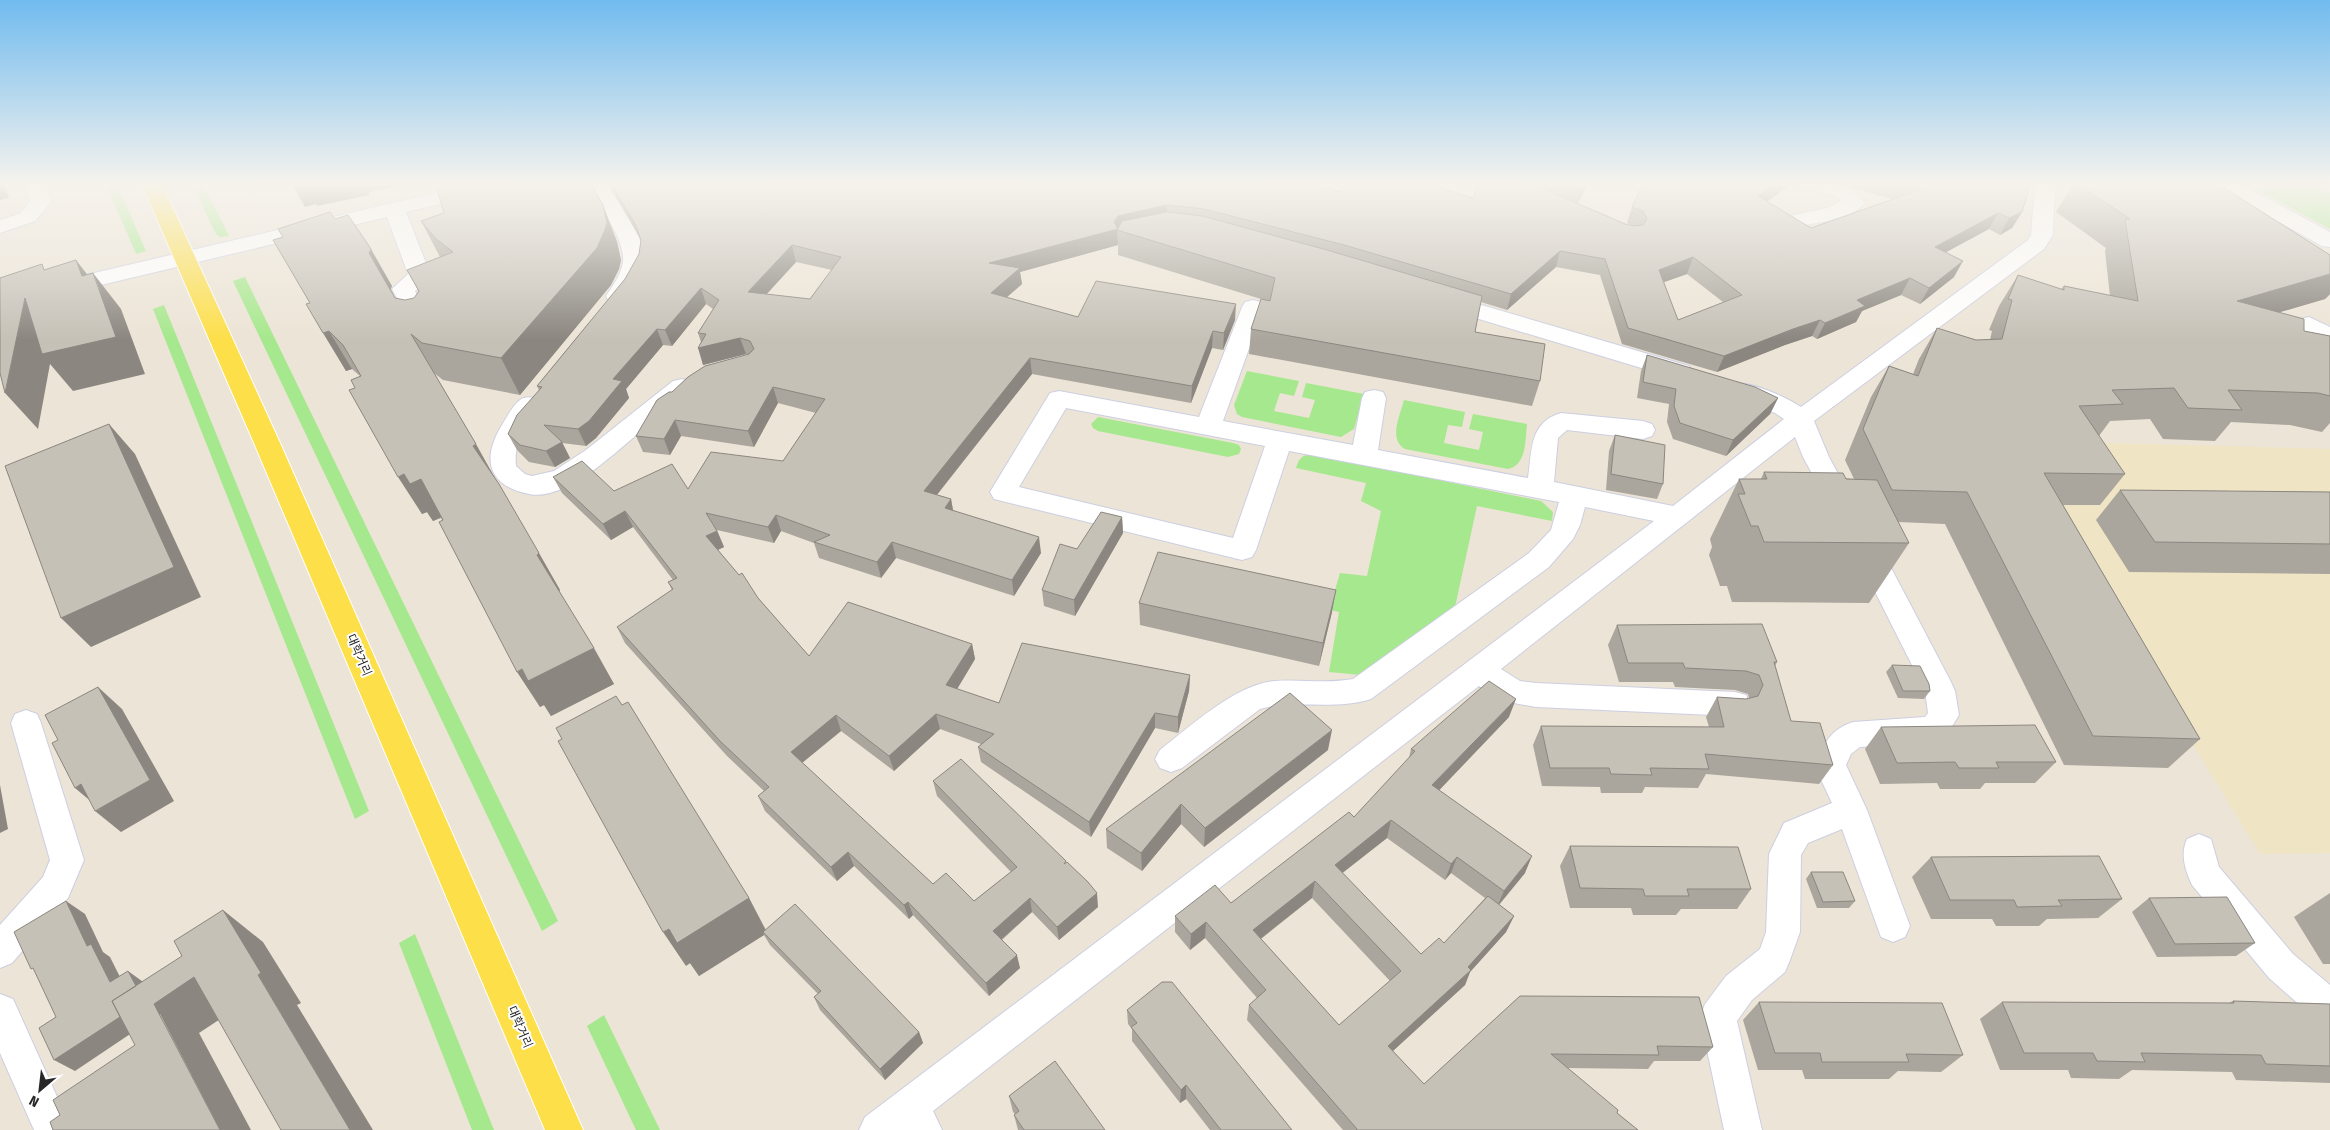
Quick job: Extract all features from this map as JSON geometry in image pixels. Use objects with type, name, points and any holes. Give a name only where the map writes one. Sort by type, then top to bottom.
[{"type":"main road","name":"대학거리","points":[[173,235],[267,442],[564,1130]]},
{"type":"street","points":[[0,302],[288,235]]},
{"type":"street","points":[[404,235],[420,276],[403,289],[426,329]]},
{"type":"street","points":[[603,312],[631,274],[634,256],[625,235]]},
{"type":"street","points":[[878,1130],[916,1118],[1478,670],[1678,517],[1801,419],[2036,244],[2042,235]]},
{"type":"street","points":[[2319,235],[2330,241]]},
{"type":"street","points":[[1418,294],[1757,395],[1784,407],[1801,419],[1816,457],[1874,559],[1940,691],[1944,715],[1934,729],[1853,736],[1840,745],[1830,765],[1851,810],[1893,926]]},
{"type":"street","points":[[1208,427],[1254,307]]},
{"type":"street","points":[[2309,324],[2330,337]]},
{"type":"street","points":[[541,390],[516,420],[501,452],[504,468],[514,480],[525,487],[541,486],[555,482],[577,468],[649,411],[702,375]]},
{"type":"street","points":[[1364,456],[1374,398]]},
{"type":"street","points":[[1280,440],[1242,550],[1002,492],[1059,399],[1280,440],[1540,489],[1678,517]]},
{"type":"street","points":[[1540,489],[1546,435],[1562,421],[1643,430]]},
{"type":"street","points":[[1170,759],[1251,699],[1274,693],[1338,694],[1360,690],[1539,560],[1557,543],[1567,529],[1574,496]]},
{"type":"street","points":[[1478,670],[1514,692],[1536,695],[1735,704]]},
{"type":"street","points":[[0,951],[56,887],[67,860],[26,723]]},
{"type":"street","points":[[1743,1130],[1718,1017],[1739,988],[1773,960],[1783,932],[1785,854],[1796,833],[1851,810]]},
{"type":"street","points":[[2199,849],[2204,874],[2281,966],[2330,1008]]},
{"type":"street","points":[[0,1012],[54,1130]]},
{"type":"shaded area","points":[[2070,442],[2330,449],[2330,853],[2260,854],[2060,528]]},
{"type":"green space","points":[[128,235],[139,235],[146,251],[136,254]]},
{"type":"green space","points":[[217,235],[229,236],[220,237]]},
{"type":"green space","points":[[245,277],[558,921],[542,931],[233,281]]},
{"type":"green space","points":[[164,305],[369,811],[355,819],[153,309]]},
{"type":"green space","points":[[1247,371],[1299,381],[1294,396],[1280,393],[1274,411],[1309,418],[1315,400],[1302,397],[1306,383],[1364,394],[1354,429],[1341,437],[1242,417],[1237,414],[1234,405]]},
{"type":"green space","points":[[1404,400],[1465,412],[1462,427],[1448,425],[1444,443],[1479,450],[1483,432],[1469,429],[1473,414],[1527,424],[1524,451],[1519,463],[1508,469],[1405,449],[1400,445],[1396,433]]},
{"type":"green space","points":[[1098,417],[1233,443],[1239,445],[1241,449],[1239,454],[1228,457],[1098,431],[1091,424]]},
{"type":"green space","points":[[1312,454],[1541,501],[1553,512],[1552,521],[1477,506],[1455,607],[1361,675],[1329,672],[1339,612],[1273,597],[1335,590],[1340,573],[1367,576],[1381,511],[1361,501],[1366,483],[1296,468],[1301,458]]},
{"type":"green space","points":[[415,934],[494,1130],[472,1130],[399,943]]},
{"type":"green space","points":[[604,1015],[660,1130],[636,1130],[587,1026]]},
{"type":"building","points":[[282,235],[361,235],[371,249],[369,253],[395,298],[405,300],[414,298],[419,291],[407,270],[453,252],[432,235],[603,235],[597,248],[501,358],[422,343],[411,334],[476,444],[473,446],[499,484],[539,553],[537,555],[594,648],[528,681],[522,669],[517,672],[439,522],[443,520],[421,479],[410,484],[404,474],[398,477],[349,390],[355,388],[351,380],[361,376],[343,345],[329,331],[323,333],[306,304],[310,303],[273,240],[283,237]]},
{"type":"building","points":[[639,235],[1096,235],[989,263],[1020,268],[991,293],[1078,317],[1096,281],[1236,304],[1224,333],[1213,331],[1192,386],[1030,358],[924,491],[951,499],[945,508],[1039,537],[1012,580],[892,542],[877,562],[814,542],[830,535],[776,515],[768,527],[706,513],[717,531],[706,536],[739,575],[742,573],[758,598],[809,656],[848,602],[972,644],[946,685],[999,703],[1022,643],[1190,675],[1178,717],[1155,713],[1089,822],[978,747],[994,734],[936,714],[889,756],[836,715],[791,752],[933,884],[946,873],[974,901],[1017,867],[933,781],[961,759],[1066,861],[1064,864],[1067,862],[1088,882],[1097,893],[1057,927],[1030,898],[993,931],[1017,955],[986,983],[908,902],[904,905],[848,852],[831,867],[758,796],[769,787],[720,741],[617,627],[673,589],[668,582],[677,578],[625,511],[603,524],[553,477],[582,461],[614,491],[672,464],[688,489],[711,452],[783,461],[825,399],[773,387],[748,431],[675,420],[664,439],[636,436],[657,400],[672,392],[688,377],[705,366],[749,354],[754,349],[750,341],[740,338],[698,348],[706,334],[698,333],[719,300],[701,288],[665,330],[657,329],[613,379],[622,381],[589,421],[578,429],[544,425],[562,442],[546,451],[520,445],[508,434],[517,415],[542,387],[537,386],[625,279],[639,254],[641,240]],"holes":[[[792,245],[841,257],[810,299],[748,292]]]},
{"type":"building","points":[[1133,235],[1271,235],[1482,296],[1475,332],[1545,344],[1540,381],[1251,329],[1261,299],[1270,301],[1275,278]]},
{"type":"building","points":[[1304,235],[1958,235],[1935,247],[1963,261],[1929,288],[1910,278],[1857,300],[1865,306],[1825,323],[1820,320],[1724,356],[1628,328],[1605,259],[1560,251],[1511,294]],"holes":[[[1693,257],[1742,295],[1678,320],[1659,270]]]},
{"type":"building","points":[[2127,235],[2298,235],[2330,255],[2330,274],[2237,301],[2304,319],[2304,331],[2330,336],[2330,396],[2318,393],[2228,390],[2242,410],[2188,408],[2174,388],[2112,390],[2123,404],[2079,406],[2125,474],[2044,473],[2200,739],[2093,736],[1967,492],[1892,490],[1863,429],[1889,366],[1918,376],[1937,328],[1976,340],[2002,339],[2012,300],[2008,299],[2018,275],[2064,290],[2064,286],[2138,301]]},
{"type":"building","points":[[76,260],[82,276],[93,273],[116,337],[42,354],[25,298],[5,393],[0,373],[0,278],[42,264],[44,270]]},
{"type":"building","points":[[1647,355],[1755,387],[1778,398],[1733,440],[1680,423],[1674,406],[1676,389],[1643,382]]},
{"type":"building","points":[[109,424],[174,567],[61,618],[5,466]]},
{"type":"building","points":[[1615,435],[1665,445],[1663,484],[1611,474]]},
{"type":"building","points":[[1764,472],[1843,473],[1846,479],[1877,480],[1909,543],[1764,542],[1758,526],[1751,526],[1738,494],[1745,494],[1739,479],[1767,479]]},
{"type":"building","points":[[2120,490],[2330,492],[2330,544],[2155,542]]},
{"type":"building","points":[[1101,512],[1122,517],[1074,600],[1042,590],[1060,544],[1077,549]]},
{"type":"building","points":[[1158,552],[1336,590],[1323,643],[1139,603]]},
{"type":"building","points":[[1762,624],[1777,662],[1774,662],[1791,721],[1820,723],[1833,765],[1705,754],[1709,769],[1650,768],[1652,775],[1611,774],[1609,768],[1550,768],[1541,726],[1724,727],[1717,697],[1746,699],[1758,696],[1763,685],[1759,675],[1746,671],[1685,668],[1683,663],[1628,663],[1617,625]]},
{"type":"building","points":[[1892,665],[1920,666],[1929,684],[1930,691],[1903,691]]},
{"type":"building","points":[[1489,681],[1516,699],[1432,785],[1532,856],[1504,891],[1457,857],[1451,864],[1391,820],[1335,865],[1421,954],[1439,938],[1444,943],[1488,896],[1514,916],[1468,967],[1471,970],[1388,1046],[1424,1084],[1520,996],[1699,997],[1713,1047],[1657,1046],[1659,1055],[1551,1054],[1618,1110],[1617,1113],[1638,1130],[1356,1130],[1249,1005],[1266,990],[1206,922],[1191,934],[1175,916],[1215,885],[1231,903],[1349,812],[1354,817],[1415,751],[1411,749]],"holes":[[[1315,881],[1401,971],[1339,1025],[1253,930]]]},
{"type":"building","points":[[98,687],[150,780],[95,811],[81,784],[75,788],[52,743],[58,740],[45,715]]},
{"type":"building","points":[[1290,693],[1332,730],[1205,828],[1181,804],[1141,853],[1106,829]]},
{"type":"building","points":[[616,696],[622,705],[628,702],[749,898],[677,943],[669,929],[663,932],[558,741],[562,739],[556,728]]},
{"type":"building","points":[[2035,725],[2056,762],[1996,762],[1999,768],[1959,768],[1955,762],[1897,763],[1881,727]]},
{"type":"building","points":[[1570,846],[1738,847],[1751,889],[1687,889],[1689,896],[1645,896],[1643,889],[1580,888]]},
{"type":"building","points":[[2099,856],[2122,899],[2058,900],[2062,906],[2017,907],[2014,900],[1950,900],[1931,857]]},
{"type":"building","points":[[1811,872],[1843,872],[1855,901],[1823,902]]},
{"type":"building","points":[[2227,897],[2255,943],[2175,944],[2149,898]]},
{"type":"building","points":[[66,901],[87,946],[91,944],[110,982],[128,971],[136,986],[112,1001],[120,1017],[54,1060],[39,1028],[56,1017],[14,932]]},
{"type":"building","points":[[795,904],[919,1032],[880,1069],[814,997],[821,991],[763,932]]},
{"type":"building","points":[[223,910],[261,973],[258,975],[350,1130],[281,1130],[194,977],[154,1004],[220,1130],[53,1130],[50,1122],[60,1115],[53,1100],[135,1045],[112,1001],[182,956],[174,941]]},
{"type":"building","points":[[1162,982],[1172,982],[1292,1130],[1221,1130],[1186,1085],[1181,1090],[1131,1027],[1137,1023],[1127,1010]]},
{"type":"building","points":[[2233,1001],[2330,1004],[2330,1066],[2266,1064],[2261,1055],[2141,1053],[2145,1062],[2097,1061],[2093,1053],[2024,1053],[2002,1002],[2234,1003]]},
{"type":"building","points":[[1759,1002],[1942,1003],[1963,1055],[1906,1054],[1909,1062],[1822,1062],[1820,1053],[1775,1053]]},
{"type":"building","points":[[1055,1061],[1105,1130],[1024,1130],[1014,1115],[1019,1111],[1009,1096]]}]
